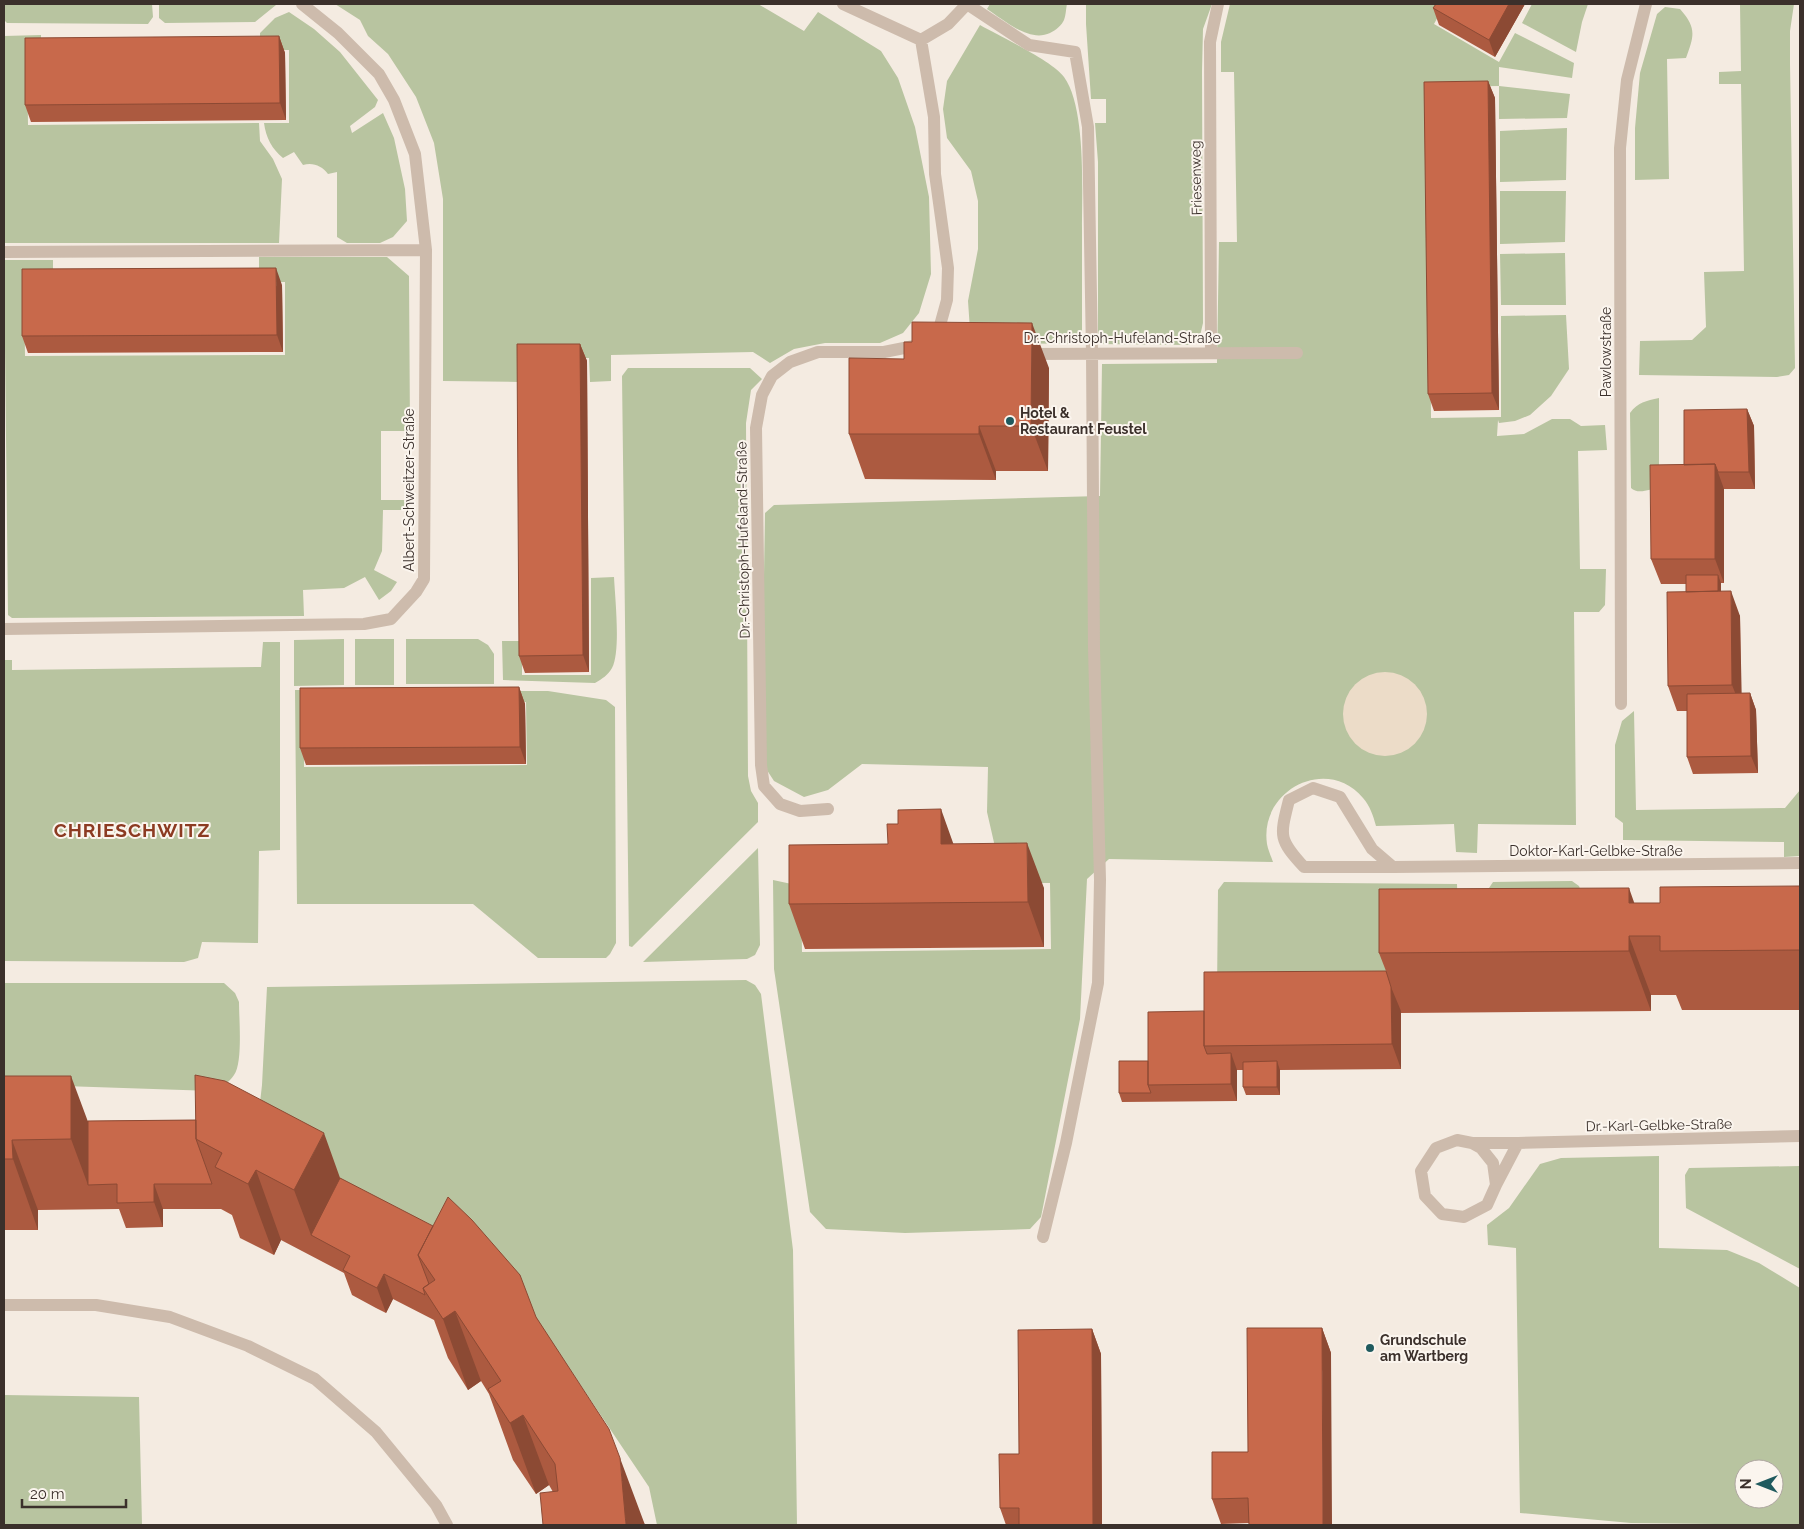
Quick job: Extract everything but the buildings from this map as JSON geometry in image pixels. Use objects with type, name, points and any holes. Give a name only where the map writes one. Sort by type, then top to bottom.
[{"type":"street","name":"Albert-Schweitzer-Straße","points":[[4,629],[364,624],[391,619],[416,592],[424,579],[426,250],[415,154],[394,100],[379,74],[338,32],[302,4]]},
{"type":"street","points":[[844,4],[921,40],[948,24],[967,4],[1029,45],[1075,52],[1088,127],[1094,648],[1100,880],[1098,983],[1066,1143],[1043,1237]]},
{"type":"street","name":"Friesenweg","points":[[1212,353],[1209,72],[1210,42],[1218,4]]},
{"type":"street","name":"Pawlowstraße","points":[[1621,704],[1620,148],[1627,80],[1646,4]]},
{"type":"street","name":"Dr.-Christoph-Hufeland-Straße","points":[[828,809],[800,811],[780,804],[764,786],[761,765],[756,428],[762,395],[772,376],[790,362],[818,352],[884,352],[919,345],[939,329],[947,300],[948,268],[935,174],[934,117],[921,40]]},
{"type":"street","points":[[4,252],[426,250]]},
{"type":"street","points":[[919,345],[931,351]]},
{"type":"street","name":"Dr.-Christoph-Hufeland-Straße","points":[[1014,354],[1297,353]]},
{"type":"street","name":"Doktor-Karl-Gelbke-Straße","points":[[1393,867],[1372,849],[1340,797],[1313,788],[1289,800],[1282,830],[1288,849],[1304,867],[1393,867],[1800,863]]},
{"type":"street","name":"Dr.-Karl-Gelbke-Straße","points":[[1518,1143],[1800,1136]]},
{"type":"street","points":[[1457,1140],[1472,1143],[1518,1143],[1486,1205],[1464,1217],[1442,1214],[1424,1196],[1421,1171],[1436,1148],[1457,1140]]},
{"type":"street","points":[[1472,1143],[1481,1148],[1493,1163],[1496,1185]]},
{"type":"street","points":[[4,1305],[96,1305],[170,1317],[248,1346],[315,1379],[376,1432],[436,1505],[447,1525]]},
{"type":"green space","points":[[4,4],[152,4],[153,17],[148,24],[7,23],[4,20]]},
{"type":"green space","points":[[159,4],[276,5],[255,22],[165,23],[159,18]]},
{"type":"green space","points":[[335,4],[758,4],[804,31],[818,12],[881,51],[898,78],[915,127],[929,197],[931,274],[919,313],[903,333],[880,343],[825,343],[794,349],[770,363],[753,352],[611,355],[611,381],[590,382],[589,358],[520,359],[520,382],[443,381],[443,199],[434,143],[416,97],[388,54],[368,36],[360,20]]},
{"type":"green space","points":[[990,4],[1067,4],[1062,24],[1050,33],[1034,35],[1017,29],[987,9]]},
{"type":"green space","points":[[1086,4],[1212,4],[1203,29],[1203,323],[1200,336],[1190,345],[1098,344],[1098,162],[1095,123],[1106,123],[1106,99],[1091,99]]},
{"type":"green space","points":[[1230,4],[1445,4],[1434,24],[1499,62],[1515,33],[1574,63],[1572,78],[1499,67],[1499,86],[1429,87],[1431,418],[1501,417],[1501,316],[1566,315],[1569,369],[1551,396],[1530,415],[1515,421],[1499,423],[1498,420],[1497,436],[1524,434],[1552,419],[1570,419],[1581,426],[1605,425],[1607,450],[1578,451],[1580,569],[1606,569],[1605,605],[1599,612],[1574,612],[1576,825],[1478,824],[1477,853],[1456,852],[1454,824],[1376,826],[1371,811],[1363,798],[1348,785],[1332,779],[1315,779],[1298,785],[1284,794],[1274,808],[1267,825],[1267,844],[1273,862],[1109,859],[1087,879],[1080,1019],[1041,1217],[1030,1229],[905,1233],[826,1229],[810,1212],[774,969],[773,880],[801,886],[802,952],[1051,949],[1050,883],[1007,883],[998,860],[987,812],[988,767],[862,764],[828,790],[804,797],[774,781],[761,761],[765,513],[774,505],[1100,496],[1102,364],[1217,363],[1219,242],[1237,242],[1234,72],[1221,72],[1221,42]]},
{"type":"green space","points":[[1532,4],[1588,4],[1576,52],[1522,23]]},
{"type":"green space","points":[[1740,4],[1794,4],[1790,31],[1790,64],[1795,368],[1789,375],[1777,377],[1639,375],[1640,341],[1692,340],[1706,327],[1704,272],[1744,271],[1741,84],[1719,84],[1719,72],[1741,71]]},
{"type":"green space","points":[[1665,7],[1680,9],[1689,22],[1692,32],[1691,44],[1686,58],[1667,59],[1669,179],[1635,180],[1635,128],[1640,73],[1657,14]]},
{"type":"green space","points":[[289,12],[314,29],[340,52],[378,100],[375,107],[350,126],[352,133],[383,113],[394,138],[405,189],[407,221],[393,237],[380,243],[347,243],[337,237],[337,172],[328,174],[317,165],[303,165],[294,152],[283,158],[273,147],[266,134],[264,123],[289,123],[289,50],[260,50],[260,33],[275,18]]},
{"type":"green space","points":[[980,25],[1049,64],[1064,77],[1071,91],[1079,128],[1082,171],[1082,338],[1074,344],[983,343],[970,330],[968,301],[978,249],[978,201],[971,171],[947,138],[943,109],[947,81]]},
{"type":"green space","points":[[41,35],[41,52],[27,52],[28,125],[259,123],[260,141],[273,159],[282,179],[279,243],[4,243],[4,36]]},
{"type":"green space","points":[[1499,86],[1570,94],[1567,118],[1499,119]]},
{"type":"green space","points":[[1567,128],[1566,180],[1500,182],[1500,131]]},
{"type":"green space","points":[[1500,191],[1566,191],[1565,242],[1500,244]]},
{"type":"green space","points":[[1565,253],[1566,305],[1501,305],[1500,254]]},
{"type":"green space","points":[[259,257],[387,257],[409,276],[410,431],[381,431],[381,500],[410,500],[410,510],[383,510],[382,551],[374,570],[397,582],[391,591],[379,600],[365,577],[344,588],[303,590],[304,616],[12,618],[8,615],[4,260],[53,260],[53,283],[24,284],[25,356],[285,355],[285,282],[259,282]]},
{"type":"green space","points":[[628,368],[750,368],[762,379],[751,390],[746,423],[748,776],[751,791],[758,803],[758,822],[632,947],[629,946],[622,376]]},
{"type":"green space","points":[[1659,398],[1659,487],[1637,491],[1631,488],[1630,413],[1639,404]]},
{"type":"green space","points":[[614,577],[617,624],[616,650],[615,660],[607,675],[595,683],[503,680],[502,641],[522,641],[522,675],[591,675],[591,578]]},
{"type":"green space","points":[[344,639],[344,685],[294,686],[294,640]]},
{"type":"green space","points":[[355,639],[394,639],[394,685],[355,685]]},
{"type":"green space","points":[[406,639],[478,639],[488,645],[494,654],[494,684],[406,684]]},
{"type":"green space","points":[[263,642],[280,642],[280,850],[259,851],[258,943],[202,942],[198,958],[184,962],[4,961],[4,660],[12,660],[12,670],[261,667]]},
{"type":"green space","points":[[295,690],[344,690],[304,704],[304,767],[527,765],[526,702],[505,702],[505,691],[548,691],[606,700],[615,707],[616,943],[610,954],[606,958],[538,958],[473,904],[297,904]]},
{"type":"green space","points":[[1634,711],[1636,810],[1785,808],[1800,790],[1800,856],[1784,857],[1784,842],[1623,840],[1623,823],[1615,817],[1615,745],[1622,721]]},
{"type":"green space","points":[[758,848],[760,945],[755,955],[747,959],[643,962]]},
{"type":"green space","points":[[1572,881],[1579,886],[1582,894],[1487,891],[1493,882]]},
{"type":"green space","points":[[1224,882],[1457,884],[1458,918],[1395,992],[1217,993],[1218,890]]},
{"type":"green space","points":[[746,980],[755,985],[761,994],[793,1250],[797,1525],[657,1525],[649,1487],[514,1286],[256,1138],[262,1085],[267,987]]},
{"type":"green space","points":[[4,983],[224,983],[235,993],[239,1002],[240,1051],[237,1069],[230,1080],[213,1091],[4,1084]]},
{"type":"green space","points":[[1659,1156],[1659,1248],[1727,1250],[1759,1263],[1800,1288],[1800,1525],[1631,1523],[1520,1513],[1516,1248],[1488,1245],[1487,1225],[1509,1208],[1540,1164],[1561,1158]]},
{"type":"green space","points":[[1800,1166],[1800,1269],[1686,1208],[1685,1175],[1689,1168]]},
{"type":"green space","points":[[4,1395],[139,1397],[142,1525],[4,1525]]},
{"type":"shaded area","points":[[1385,672],[1401,675],[1415,684],[1424,698],[1427,714],[1424,730],[1415,744],[1401,753],[1385,756],[1369,753],[1355,744],[1346,730],[1343,714],[1346,698],[1355,684],[1369,675]]},
{"type":"place","name":"Hotel & Restaurant Feustel","points":[[1010,421]]},
{"type":"place","name":"Grundschule am Wartberg","points":[[1370,1348]]},
{"type":"district","name":"CHRIESCHWITZ","points":[[132,830]]}]
